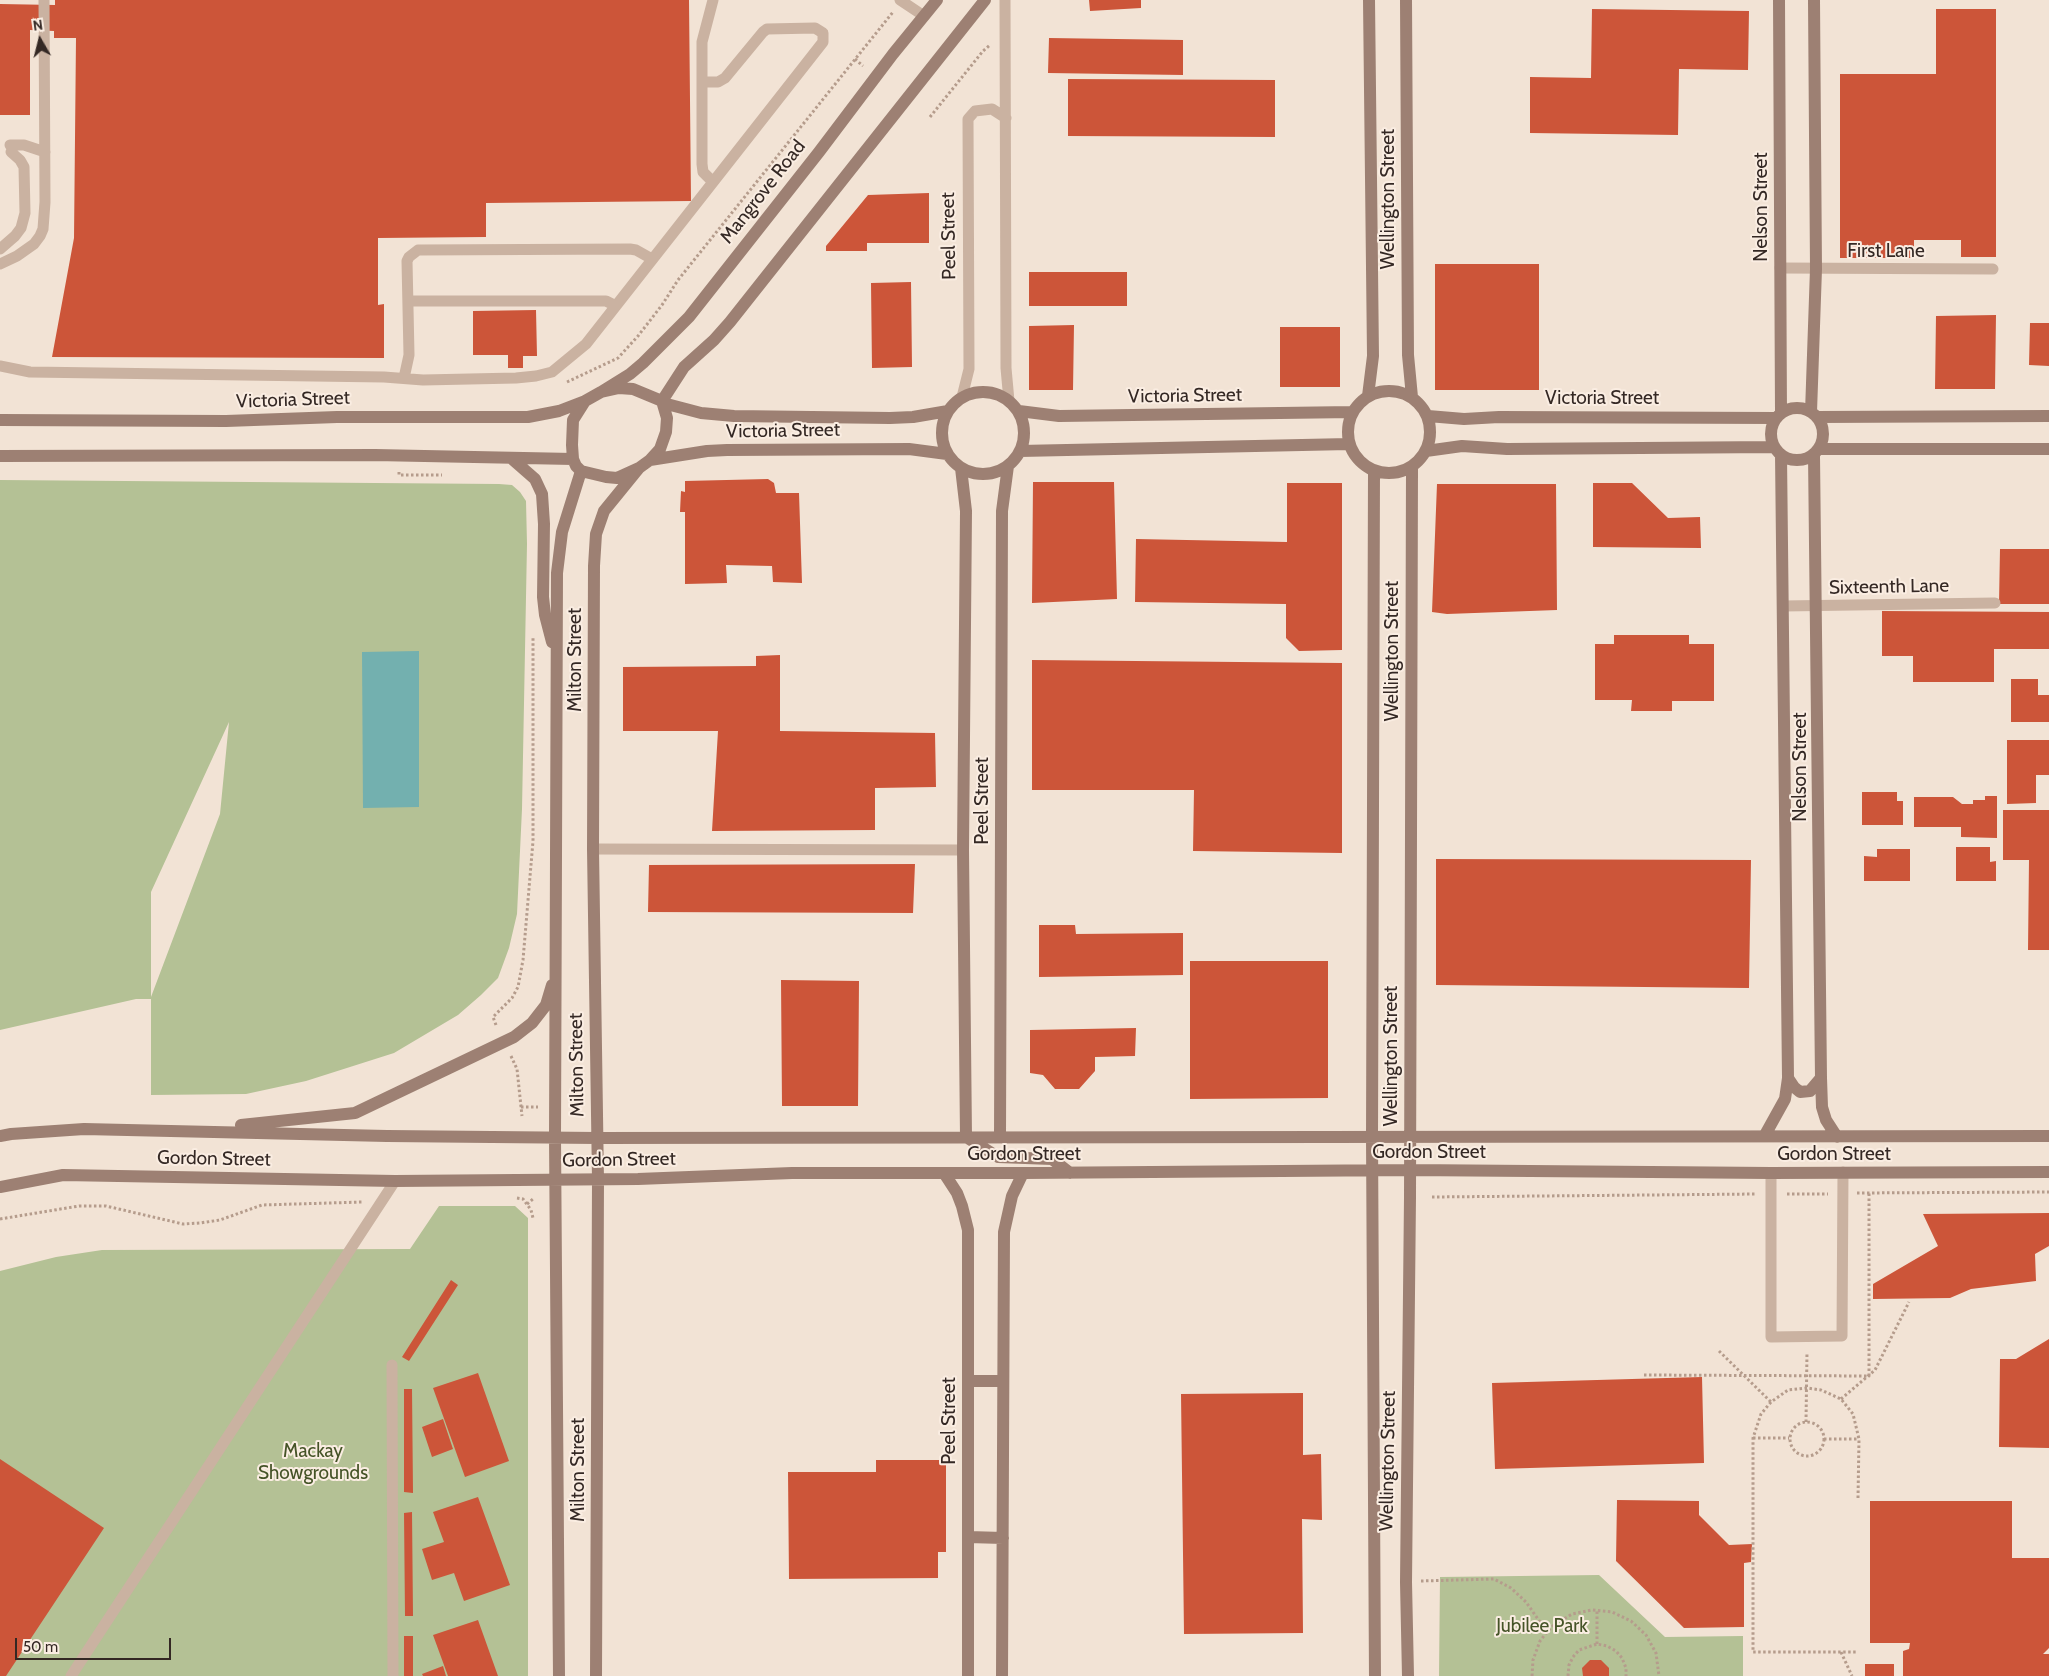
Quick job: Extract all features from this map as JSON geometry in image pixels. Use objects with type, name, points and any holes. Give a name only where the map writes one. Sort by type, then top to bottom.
[{"type":"street","name":"Mangrove Road","points":[[601,392],[630,374],[643,363],[689,317],[937,0]]},
{"type":"street","points":[[662,402],[684,367],[714,340],[730,322],[985,0]]},
{"type":"street","name":"Wellington Street","points":[[1368,396],[1373,356],[1369,0]]},
{"type":"street","name":"Wellington Street","points":[[1406,0],[1408,355],[1412,397]]},
{"type":"street","name":"Nelson Street","points":[[1778,416],[1780,268],[1779,0]]},
{"type":"street","points":[[1426,451],[1462,446],[1507,449],[1777,451],[1798,461],[1806,459],[1817,452],[1823,441],[1824,432],[1814,414],[1816,269],[1814,0]]},
{"type":"street","points":[[619,388],[633,388],[662,402],[668,418],[666,432],[660,449],[639,468],[617,478],[581,471],[573,459],[573,420],[585,402],[601,392],[619,388]]},
{"type":"street","points":[[1390,390],[1401,392],[1421,404],[1428,416],[1431,434],[1426,451],[1412,467],[1393,473],[1374,470],[1363,464],[1355,456],[1349,444],[1349,422],[1359,403],[1368,396],[1390,390]]},
{"type":"street","points":[[974,392],[986,392],[998,395],[1009,401],[1018,411],[1025,431],[1020,451],[1008,466],[997,472],[985,474],[972,473],[961,468],[947,454],[941,432],[948,411],[962,397],[974,392]]},
{"type":"street","name":"Victoria Street","points":[[0,420],[226,420],[337,416],[528,417],[559,411],[585,402]]},
{"type":"street","name":"Victoria Street","points":[[662,402],[701,413],[734,416],[890,418],[913,417],[948,411]]},
{"type":"street","points":[[1777,451],[1770,432],[1778,416],[1796,408],[1814,414],[2049,416]]},
{"type":"street","name":"Victoria Street","points":[[1018,411],[1059,416],[1353,412]]},
{"type":"street","name":"Victoria Street","points":[[1428,416],[1464,419],[1508,417],[1778,416]]},
{"type":"street","points":[[1020,451],[1349,444]]},
{"type":"street","name":"Victoria Street","points":[[650,460],[707,451],[728,450],[909,448],[947,454]]},
{"type":"street","points":[[1817,452],[2049,449]]},
{"type":"street","name":"Nelson Street","points":[[1765,1136],[1784,1098],[1788,1078],[1783,606],[1777,451]]},
{"type":"street","name":"Nelson Street","points":[[1817,452],[1820,1078],[1822,1108],[1826,1120],[1837,1137]]},
{"type":"street","points":[[0,456],[398,456],[573,459]]},
{"type":"street","points":[[511,458],[535,480],[542,494],[544,524],[543,597],[545,615],[556,659]]},
{"type":"street","name":"Peel Street","points":[[1000,1137],[1002,511],[1008,466]]},
{"type":"street","name":"Wellington Street","points":[[1408,1676],[1406,1582],[1410,1170],[1412,467]]},
{"type":"street","name":"Milton Street","points":[[596,1676],[598,1180],[593,849],[594,566],[596,534],[604,510],[639,468]]},
{"type":"street","name":"Peel Street","points":[[961,468],[966,511],[963,850],[966,1137]]},
{"type":"street","name":"Wellington Street","points":[[1374,470],[1372,1171],[1375,1676]]},
{"type":"street","name":"Milton Street","points":[[559,1676],[555,1180],[557,573],[560,544],[581,471]]},
{"type":"street","points":[[178,1130],[355,1113],[514,1037],[532,1023],[546,1005],[556,972]]},
{"type":"street","points":[[1788,1078],[1800,1092],[1810,1091],[1820,1078]]},
{"type":"street","name":"Gordon Street","points":[[0,1136],[84,1129],[387,1136],[597,1138],[2049,1136]]},
{"type":"street","points":[[966,1137],[998,1157],[1052,1159],[1070,1173]]},
{"type":"street","name":"Gordon Street","points":[[0,1187],[63,1174],[395,1181],[598,1180],[792,1173],[944,1172],[1070,1173],[1410,1170],[1770,1173],[2049,1172]]},
{"type":"street","name":"Peel Street","points":[[944,1172],[957,1193],[966,1216],[968,1676]]},
{"type":"street","points":[[1002,1676],[1004,1232],[1012,1196],[1023,1173]]},
{"type":"street","points":[[968,1382],[1003,1381]]},
{"type":"street","points":[[968,1537],[1003,1538]]},
{"type":"lane","points":[[0,264],[24,251],[40,236],[43,229],[45,202],[44,0]]},
{"type":"lane","points":[[713,0],[702,42],[702,167],[705,175],[713,182]]},
{"type":"lane","points":[[900,0],[924,16]]},
{"type":"lane","points":[[1005,0],[1006,368],[1009,401]]},
{"type":"lane","points":[[0,366],[30,372],[404,378],[423,380],[544,375],[559,368],[586,344],[823,42],[823,33],[816,28],[767,29],[725,78],[718,82],[702,82]]},
{"type":"lane","name":"Peel Street","points":[[962,397],[970,369],[968,119],[975,111],[992,109],[1006,118]]},
{"type":"lane","points":[[0,249],[21,228],[26,213],[25,171],[20,160],[10,148],[24,145],[45,152]]},
{"type":"lane","points":[[404,378],[409,355],[409,257],[418,250],[630,249],[636,250],[652,260]]},
{"type":"lane","name":"First Lane","points":[[1780,268],[1993,269]]},
{"type":"lane","points":[[408,301],[606,301],[616,306]]},
{"type":"lane","name":"Sixteenth Lane","points":[[1783,606],[1995,603]]},
{"type":"lane","points":[[593,849],[963,850]]},
{"type":"lane","points":[[1770,1173],[1771,1337],[1807,1337],[1842,1336],[1843,1172]]},
{"type":"lane","points":[[71,1676],[395,1181]]},
{"type":"lane","points":[[392,1364],[393,1676]]},
{"type":"path","points":[[930,117],[983,51],[993,43],[1004,41]]},
{"type":"path","points":[[855,59],[863,66]]},
{"type":"path","points":[[398,456],[399,475],[445,475]]},
{"type":"path","points":[[496,1025],[493,1017],[512,998],[518,987],[526,930],[533,841],[532,631]]},
{"type":"path","points":[[510,1056],[517,1069],[522,1116]]},
{"type":"path","points":[[521,1107],[539,1106]]},
{"type":"path","points":[[1432,1197],[2049,1192]]},
{"type":"path","points":[[1869,1193],[1869,1376]]},
{"type":"path","points":[[512,1197],[523,1199],[533,1218]]},
{"type":"path","points":[[526,1204],[533,1199]]},
{"type":"path","points":[[0,1219],[79,1206],[106,1206],[184,1224],[220,1220],[262,1205],[345,1204],[383,1200]]},
{"type":"path","points":[[1841,1399],[1875,1370],[1909,1302]]},
{"type":"path","points":[[1806,1422],[1807,1337]]},
{"type":"path","points":[[1719,1351],[1771,1402]]},
{"type":"path","points":[[1644,1375],[1869,1376]]},
{"type":"path","points":[[1858,1498],[1859,1439],[1853,1414],[1841,1399],[1821,1390],[1807,1388],[1788,1390],[1771,1402],[1761,1414],[1752,1438],[1753,1652],[1858,1652]]},
{"type":"path","points":[[1812,1422],[1821,1429],[1824,1439],[1822,1448],[1812,1456],[1806,1456],[1796,1453],[1792,1448],[1790,1438],[1795,1426],[1812,1422]]},
{"type":"path","points":[[1752,1438],[1790,1438]]},
{"type":"path","points":[[1824,1439],[1859,1439]]},
{"type":"path","points":[[1406,1582],[1494,1579],[1512,1588],[1547,1632]]},
{"type":"path","points":[[1532,1676],[1533,1660],[1540,1641],[1547,1632],[1554,1625],[1572,1614],[1592,1610],[1612,1612],[1631,1621],[1646,1635],[1656,1653],[1659,1676]]},
{"type":"path","points":[[1597,1610],[1597,1644]]},
{"type":"path","points":[[1568,1676],[1569,1665],[1579,1650],[1597,1644],[1607,1646],[1616,1651],[1622,1658],[1626,1668],[1626,1676]]},
{"type":"path","points":[[1841,1652],[1852,1676]]},
{"type":"green space","points":[[0,480],[499,484],[512,485],[520,492],[526,501],[527,544],[522,809],[517,914],[509,948],[498,978],[458,1015],[394,1053],[306,1081],[246,1094],[151,1095],[151,999],[136,999],[0,1030]],"holes":[[[229,722],[220,814],[151,997],[151,892]]]},
{"type":"green space","name":"Mackay Showgrounds","points":[[439,1206],[515,1206],[528,1218],[528,1676],[0,1676],[0,1271],[56,1257],[102,1250],[410,1249]]},
{"type":"green space","name":"Jubilee Park","points":[[1599,1575],[1665,1637],[1743,1636],[1743,1676],[1439,1676],[1440,1577]]},
{"type":"water","points":[[419,651],[419,807],[363,808],[362,652]]},
{"type":"building","points":[[55,0],[689,0],[691,201],[486,203],[486,237],[378,238],[378,305],[384,304],[384,358],[52,357],[74,238],[76,38],[54,38],[54,31],[30,30],[30,115],[0,115],[0,4],[55,5]]},
{"type":"building","points":[[1089,0],[1141,0],[1141,8],[1090,11]]},
{"type":"building","points":[[1592,9],[1749,11],[1748,70],[1679,69],[1678,135],[1530,133],[1530,77],[1591,78]]},
{"type":"building","points":[[1936,9],[1996,9],[1996,257],[1961,257],[1961,240],[1914,240],[1914,258],[1840,258],[1840,74],[1936,74]]},
{"type":"building","points":[[1049,38],[1183,40],[1183,75],[1048,73]]},
{"type":"building","points":[[1068,79],[1275,80],[1275,137],[1068,136]]},
{"type":"building","points":[[929,193],[929,243],[867,243],[867,251],[826,251],[826,246],[868,195]]},
{"type":"building","points":[[1435,264],[1539,264],[1539,390],[1435,390]]},
{"type":"building","points":[[1029,272],[1127,272],[1127,306],[1029,306]]},
{"type":"building","points":[[911,282],[912,367],[872,368],[871,283]]},
{"type":"building","points":[[536,310],[537,356],[523,356],[523,368],[508,368],[508,355],[473,355],[473,311]]},
{"type":"building","points":[[1996,315],[1995,389],[1935,389],[1936,316]]},
{"type":"building","points":[[2030,323],[2049,323],[2049,366],[2029,365]]},
{"type":"building","points":[[1074,325],[1073,390],[1029,390],[1029,326]]},
{"type":"building","points":[[1280,327],[1340,327],[1340,387],[1280,387]]},
{"type":"building","points":[[768,479],[774,483],[776,493],[799,493],[802,583],[773,582],[772,566],[726,565],[727,583],[685,584],[685,512],[680,512],[681,491],[685,492],[685,481]]},
{"type":"building","points":[[1033,482],[1114,482],[1117,599],[1032,603]]},
{"type":"building","points":[[1287,483],[1342,483],[1342,650],[1299,651],[1286,638],[1286,604],[1135,602],[1136,539],[1287,542]]},
{"type":"building","points":[[1593,483],[1632,483],[1668,518],[1700,517],[1701,548],[1593,547]]},
{"type":"building","points":[[1437,484],[1556,484],[1557,610],[1447,614],[1432,612]]},
{"type":"building","points":[[2000,549],[2049,549],[2049,604],[1999,604]]},
{"type":"building","points":[[1882,611],[2049,612],[2049,649],[1994,649],[1994,682],[1913,682],[1913,656],[1882,656]]},
{"type":"building","points":[[1614,635],[1689,635],[1689,644],[1714,644],[1714,701],[1672,701],[1672,711],[1631,711],[1632,700],[1595,700],[1595,644],[1614,644]]},
{"type":"building","points":[[780,655],[780,731],[935,733],[936,787],[875,788],[875,830],[712,831],[718,731],[623,731],[623,667],[756,666],[756,656]]},
{"type":"building","points":[[1032,660],[1342,663],[1342,853],[1193,851],[1194,790],[1032,790]]},
{"type":"building","points":[[2011,679],[2038,679],[2038,695],[2049,695],[2049,722],[2011,722]]},
{"type":"building","points":[[2007,740],[2049,740],[2049,775],[2036,775],[2036,803],[2007,804]]},
{"type":"building","points":[[1862,792],[1897,792],[1897,801],[1903,801],[1903,825],[1862,825]]},
{"type":"building","points":[[1985,796],[1997,796],[1997,838],[1961,837],[1961,827],[1914,827],[1914,797],[1953,797],[1962,804],[1973,804],[1973,800],[1985,800]]},
{"type":"building","points":[[2003,810],[2049,810],[2049,950],[2028,950],[2029,860],[2003,860]]},
{"type":"building","points":[[1956,847],[1990,847],[1990,862],[1996,861],[1996,881],[1956,881]]},
{"type":"building","points":[[1877,849],[1910,849],[1910,881],[1864,881],[1864,856],[1877,857]]},
{"type":"building","points":[[1436,859],[1751,860],[1749,988],[1436,985]]},
{"type":"building","points":[[915,864],[913,913],[648,912],[649,865]]},
{"type":"building","points":[[1039,925],[1075,925],[1076,934],[1183,933],[1183,975],[1039,977]]},
{"type":"building","points":[[1190,961],[1328,961],[1328,1098],[1190,1099]]},
{"type":"building","points":[[781,980],[859,981],[858,1106],[782,1106]]},
{"type":"building","points":[[1136,1028],[1135,1056],[1095,1057],[1095,1071],[1079,1089],[1055,1089],[1043,1075],[1030,1073],[1030,1030]]},
{"type":"building","points":[[2049,1213],[2049,1246],[2035,1254],[2036,1281],[1971,1289],[1950,1298],[1873,1299],[1873,1284],[1938,1246],[1923,1214]]},
{"type":"building","points":[[451,1280],[458,1285],[409,1361],[402,1357]]},
{"type":"building","points":[[2049,1339],[2049,1448],[1999,1447],[2000,1359],[2016,1359]]},
{"type":"building","points":[[478,1373],[509,1461],[465,1477],[433,1388]]},
{"type":"building","points":[[1702,1377],[1704,1463],[1495,1469],[1492,1383]]},
{"type":"building","points":[[404,1389],[412,1389],[413,1493],[404,1492]]},
{"type":"building","points":[[1303,1393],[1303,1455],[1321,1454],[1322,1520],[1302,1519],[1303,1633],[1184,1634],[1181,1394]]},
{"type":"building","points":[[443,1419],[453,1449],[432,1457],[422,1427]]},
{"type":"building","points":[[0,1459],[104,1528],[6,1676],[0,1676]]},
{"type":"building","points":[[876,1460],[946,1460],[946,1552],[938,1552],[938,1578],[789,1579],[788,1472],[876,1472]]},
{"type":"building","points":[[478,1497],[510,1585],[464,1601],[454,1573],[432,1580],[422,1549],[444,1542],[433,1512]]},
{"type":"building","points":[[1617,1500],[1699,1501],[1699,1515],[1729,1545],[1752,1544],[1751,1562],[1744,1563],[1744,1627],[1684,1628],[1616,1561]]},
{"type":"building","points":[[1870,1501],[2012,1501],[2012,1558],[2049,1558],[2049,1648],[2043,1654],[2049,1654],[2049,1676],[1903,1676],[1903,1651],[1909,1649],[1910,1643],[1870,1643]]},
{"type":"building","points":[[412,1512],[413,1616],[405,1616],[404,1513]]},
{"type":"building","points":[[478,1620],[498,1676],[448,1676],[433,1635]]},
{"type":"building","points":[[404,1636],[413,1636],[413,1676],[404,1676]]},
{"type":"building","points":[[1590,1660],[1601,1660],[1609,1668],[1609,1676],[1583,1676],[1582,1668]]},
{"type":"building","points":[[1865,1664],[1894,1664],[1894,1676],[1865,1676]]},
{"type":"building","points":[[443,1666],[446,1676],[423,1676],[422,1674]]}]
